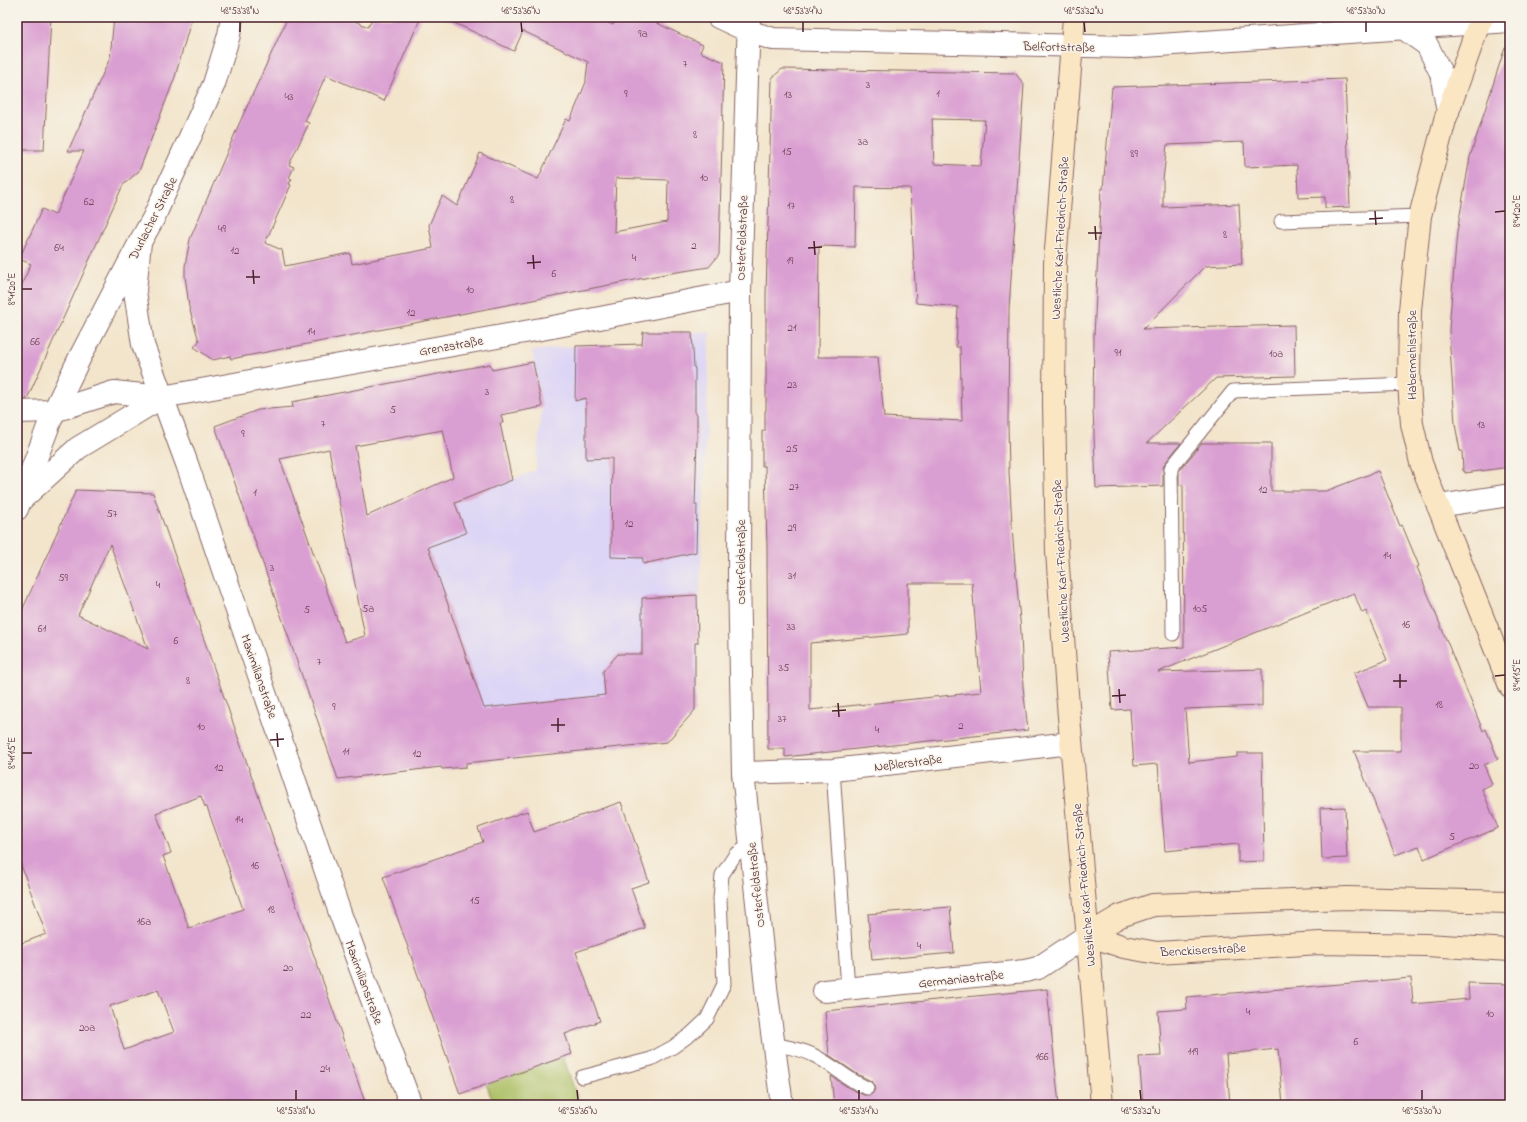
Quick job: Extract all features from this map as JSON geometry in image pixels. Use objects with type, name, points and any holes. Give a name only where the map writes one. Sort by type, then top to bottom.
[{"type":"main road","name":"Westliche Karl-Friedrich-Straße","points":[[1074,17],[1055,263],[1054,397],[1057,552],[1071,743],[1102,1105]]},
{"type":"main road","name":"Habermehlstraße","points":[[1481,20],[1448,112],[1420,216],[1410,310],[1409,384],[1412,424],[1422,463],[1510,686]]},
{"type":"main road","points":[[1088,935],[1120,916],[1153,905],[1347,898],[1507,899]]},
{"type":"main road","name":"Benckiserstraße","points":[[1088,935],[1124,947],[1157,952],[1320,943],[1426,945],[1510,950]]},
{"type":"street","name":"Durlacher Straße","points":[[19,505],[54,411],[81,355],[153,219],[214,84],[229,35],[232,17]]},
{"type":"street","name":"Belfortstraße","points":[[718,17],[748,24],[773,39],[1130,47],[1403,28],[1481,20],[1510,20]]},
{"type":"street","name":"Osterfeldstraße","points":[[748,24],[740,291],[739,575],[743,774],[751,844],[761,904],[774,1044],[782,1105]]},
{"type":"street","points":[[1403,28],[1427,46],[1440,73],[1448,112]]},
{"type":"street","name":"Maximilianstraße","points":[[140,242],[135,291],[143,345],[190,471],[340,913],[411,1105]]},
{"type":"street","name":"Grenzstraße","points":[[162,397],[558,326],[740,291]]},
{"type":"street","points":[[17,412],[54,411],[114,392],[162,397]]},
{"type":"street","name":"Durlacher Straße","points":[[19,505],[78,448],[162,397]]},
{"type":"street","points":[[1438,506],[1510,495]]},
{"type":"street","name":"Neßlerstraße","points":[[743,774],[833,770],[1071,743]]},
{"type":"street","name":"Germaniastraße","points":[[824,991],[1025,971],[1038,968],[1088,935]]},
{"type":"lane","points":[[1281,221],[1420,216]]},
{"type":"lane","points":[[1172,634],[1172,468],[1233,391],[1409,384]]},
{"type":"lane","points":[[833,770],[848,989]]},
{"type":"lane","points":[[582,1076],[651,1059],[673,1047],[692,1034],[707,1018],[724,984],[720,916],[722,876],[735,855],[751,844]]},
{"type":"lane","points":[[774,1044],[812,1054],[854,1082],[866,1088]]},
{"type":"shaded area","points":[[643,332],[710,332],[695,710],[667,742],[466,763],[466,767],[442,769],[391,534],[458,502],[536,470],[542,405],[532,351],[576,346],[642,344]]},
{"type":"green space","points":[[563,1057],[580,1105],[494,1105],[486,1084]]},
{"type":"building","points":[[17,17],[51,17],[44,150],[17,150]]},
{"type":"building","points":[[114,17],[192,17],[175,77],[139,171],[123,185],[27,399],[17,400],[17,295],[31,264],[19,259],[42,209],[55,215],[84,151],[68,151],[110,58]]},
{"type":"building","points":[[288,17],[346,17],[368,27],[373,17],[421,17],[384,101],[326,75],[305,121],[309,123],[289,165],[294,167],[289,178],[292,179],[289,184],[291,185],[265,243],[282,250],[285,266],[350,253],[352,264],[433,248],[429,225],[442,196],[457,206],[480,153],[538,179],[566,119],[570,121],[586,82],[588,62],[523,31],[514,51],[442,17],[596,17],[613,25],[617,17],[644,17],[703,45],[700,52],[724,62],[719,255],[709,267],[665,274],[231,359],[230,356],[213,360],[194,347],[199,341],[189,307],[185,266],[190,239],[239,124]],"holes":[[[616,178],[668,180],[667,222],[614,232]]]},
{"type":"building","points":[[1505,47],[1510,48],[1510,467],[1465,473],[1465,471],[1463,471],[1462,451],[1460,451],[1455,424],[1449,329],[1457,232],[1470,157]]},
{"type":"building","points":[[782,69],[1015,73],[1024,84],[1009,309],[1008,423],[1013,541],[1021,632],[1023,687],[1028,730],[785,757],[785,749],[768,749],[767,547],[765,466],[762,466],[762,431],[765,431],[766,411],[766,295],[772,78]],"holes":[[[932,119],[985,120],[981,166],[934,164]],[[856,187],[910,188],[916,303],[958,307],[956,347],[960,347],[962,421],[884,417],[878,357],[818,357],[819,246],[855,247]],[[908,583],[972,583],[981,692],[810,710],[810,643],[908,634]]]},
{"type":"building","points":[[1345,79],[1350,207],[1325,208],[1325,197],[1298,198],[1297,165],[1245,167],[1244,142],[1167,145],[1163,180],[1163,207],[1239,204],[1242,264],[1205,266],[1143,329],[1294,325],[1295,376],[1216,378],[1147,443],[1181,443],[1165,463],[1163,468],[1163,486],[1096,488],[1093,408],[1094,336],[1101,189],[1103,189],[1112,87]]},
{"type":"building","points":[[643,332],[692,332],[695,368],[695,414],[697,414],[695,505],[697,505],[696,552],[643,564],[643,558],[611,557],[612,458],[586,459],[586,398],[575,401],[576,346],[642,344]]},
{"type":"building","points":[[533,362],[542,407],[501,415],[503,423],[500,423],[512,480],[455,503],[466,533],[428,547],[484,708],[605,695],[603,671],[618,654],[642,654],[642,598],[697,595],[698,643],[695,643],[695,710],[667,742],[466,763],[466,767],[442,769],[441,767],[338,779],[215,426],[258,410],[293,407],[292,402],[490,364],[492,370]],"holes":[[[443,430],[453,477],[367,516],[355,446]],[[329,449],[365,636],[345,642],[280,459]]]},
{"type":"building","points":[[1202,443],[1271,443],[1271,491],[1326,491],[1378,471],[1400,526],[1402,525],[1419,566],[1417,567],[1483,731],[1486,729],[1498,759],[1484,765],[1492,784],[1482,789],[1498,828],[1424,859],[1419,846],[1395,855],[1354,751],[1401,751],[1401,707],[1368,707],[1354,673],[1387,660],[1366,611],[1362,613],[1354,593],[1158,672],[1262,669],[1262,706],[1185,709],[1189,762],[1237,757],[1237,753],[1262,753],[1264,861],[1238,862],[1238,844],[1165,851],[1158,764],[1134,766],[1130,709],[1112,710],[1108,652],[1184,647],[1183,485],[1179,485],[1179,471]]},
{"type":"building","points":[[76,490],[153,493],[366,1105],[17,1105],[17,945],[46,934],[17,854],[17,622]],"holes":[[[110,544],[148,649],[78,615]],[[201,796],[205,807],[207,807],[243,909],[189,928],[163,856],[171,853],[156,813]],[[158,990],[174,1032],[124,1050],[110,1006]]]},
{"type":"building","points":[[621,802],[649,882],[631,888],[645,928],[576,952],[600,1021],[565,1034],[572,1054],[460,1094],[383,877],[483,842],[478,828],[527,811],[534,832]]},
{"type":"building","points":[[1345,807],[1347,858],[1322,859],[1320,808]]},
{"type":"building","points":[[950,907],[954,953],[872,960],[868,914]]},
{"type":"building","points":[[1411,978],[1413,1004],[1469,999],[1468,983],[1510,984],[1510,1105],[1283,1105],[1278,1049],[1226,1054],[1230,1105],[1143,1105],[1139,1057],[1161,1056],[1158,1011],[1187,1009],[1186,997]]},
{"type":"building","points":[[1047,989],[1059,1105],[834,1105],[831,1076],[849,1088],[864,1095],[872,1094],[875,1087],[871,1081],[857,1074],[829,1055],[825,1011]]}]
